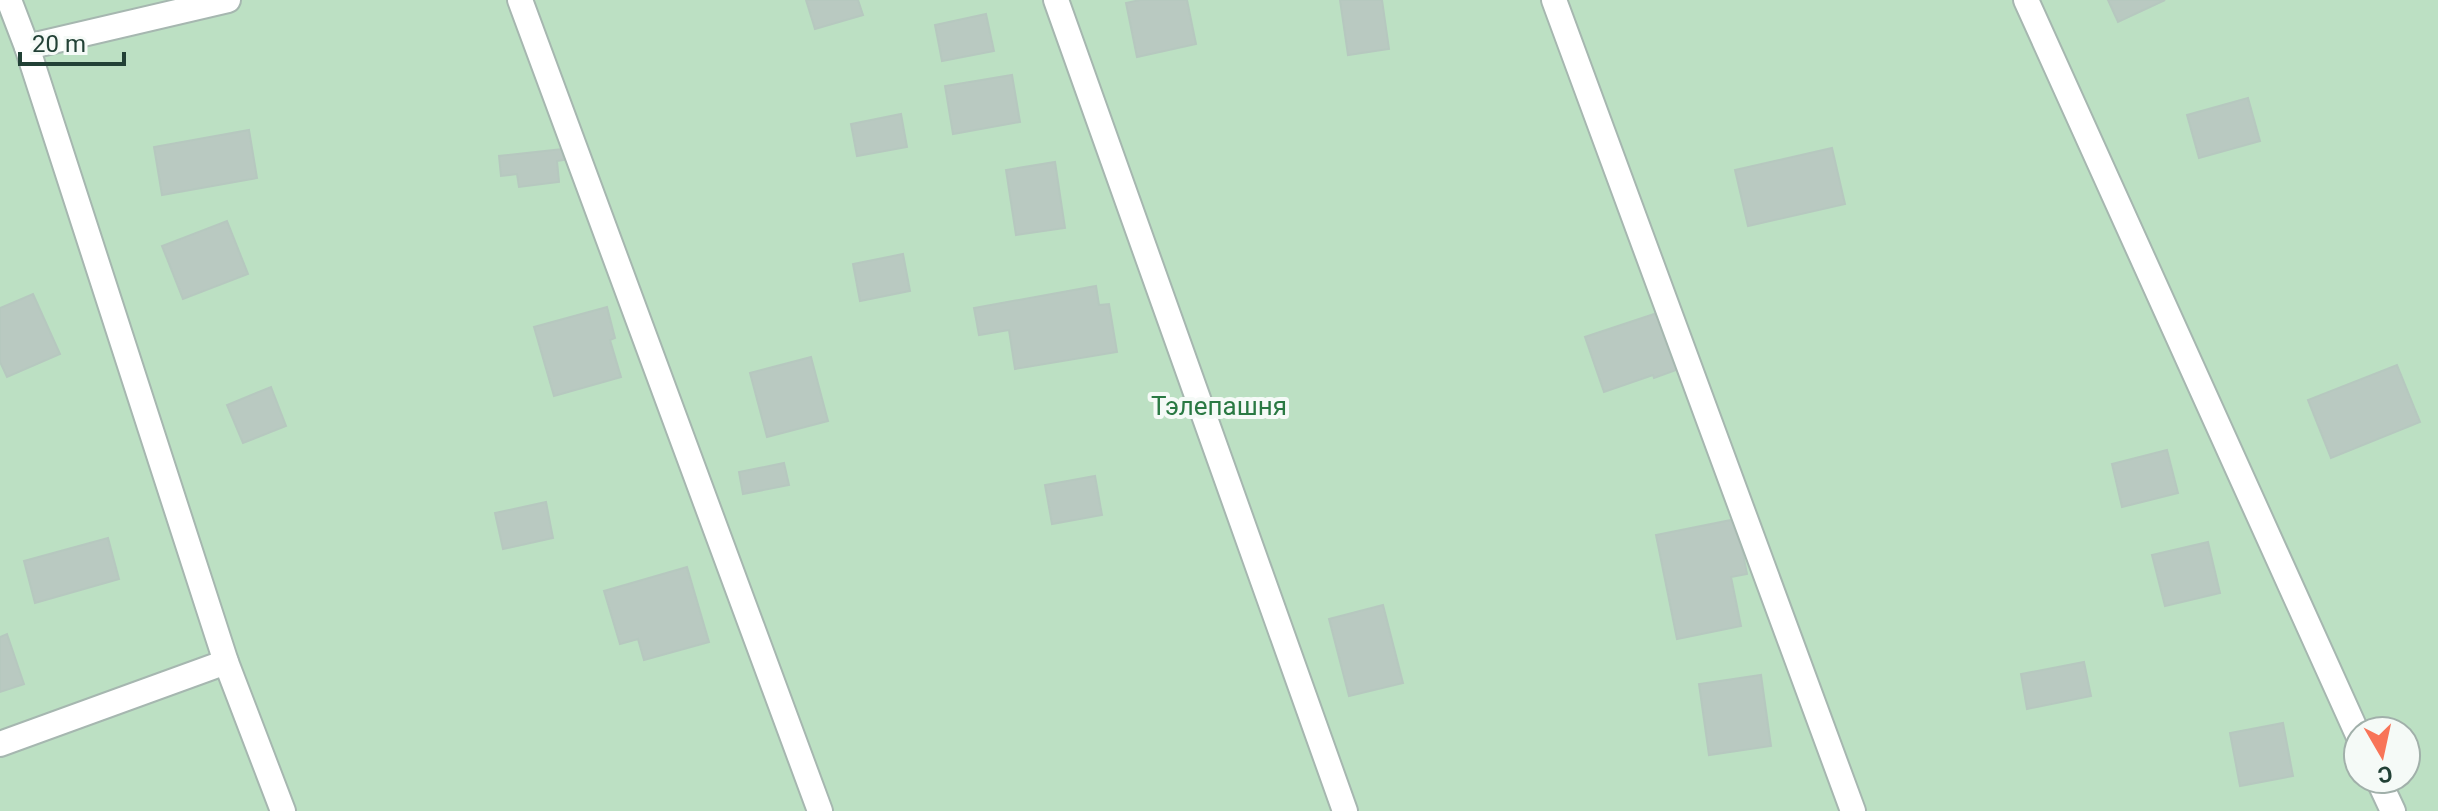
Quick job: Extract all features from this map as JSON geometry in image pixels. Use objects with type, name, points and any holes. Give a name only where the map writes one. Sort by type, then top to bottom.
[{"type":"street","points":[[9,0],[27,47],[226,662],[283,811]]},
{"type":"street","points":[[27,47],[228,0]]},
{"type":"street","points":[[520,0],[820,811]]},
{"type":"street","points":[[1056,0],[1345,811]]},
{"type":"street","points":[[1554,0],[1853,811]]},
{"type":"street","points":[[2026,0],[2349,715]]},
{"type":"street","points":[[0,744],[226,662]]},
{"type":"green space","name":"Тэлепашня","points":[[0,0],[2438,0],[2438,811],[0,811]]},
{"type":"building","points":[[806,0],[858,0],[863,15],[815,29]]},
{"type":"building","points":[[1187,0],[1196,44],[1137,57],[1126,3]]},
{"type":"building","points":[[1340,0],[1382,0],[1389,49],[1348,55]]},
{"type":"building","points":[[2108,0],[2165,0],[2118,22]]},
{"type":"building","points":[[986,14],[994,51],[942,61],[935,25]]},
{"type":"building","points":[[1012,75],[1020,122],[953,134],[945,86]]},
{"type":"building","points":[[2248,98],[2260,141],[2199,158],[2187,115]]},
{"type":"building","points":[[901,114],[907,147],[857,156],[851,124]]},
{"type":"building","points":[[249,130],[257,178],[162,195],[154,147]]},
{"type":"building","points":[[1832,148],[1845,204],[1748,226],[1735,170]]},
{"type":"building","points":[[562,149],[564,160],[557,161],[559,182],[519,187],[517,174],[501,176],[499,156]]},
{"type":"building","points":[[1055,162],[1065,228],[1016,235],[1006,170]]},
{"type":"building","points":[[227,221],[248,274],[183,299],[162,246]]},
{"type":"building","points":[[903,254],[910,291],[860,301],[853,264]]},
{"type":"building","points":[[1096,286],[1099,305],[1109,304],[1117,352],[1015,369],[1009,330],[979,335],[974,308]]},
{"type":"building","points":[[33,294],[60,354],[7,377],[0,362],[0,308]]},
{"type":"building","points":[[607,307],[615,338],[610,340],[621,377],[554,396],[534,327]]},
{"type":"building","points":[[1660,312],[1679,369],[1604,392],[1585,337]]},
{"type":"building","points":[[811,357],[828,421],[767,437],[750,373]]},
{"type":"building","points":[[2397,365],[2420,422],[2331,458],[2308,400]]},
{"type":"building","points":[[271,387],[286,426],[243,443],[227,405]]},
{"type":"building","points":[[2167,450],[2178,493],[2122,507],[2112,464]]},
{"type":"building","points":[[784,463],[789,485],[743,494],[739,472]]},
{"type":"building","points":[[1095,476],[1102,515],[1052,524],[1045,485]]},
{"type":"building","points":[[546,502],[553,538],[503,549],[495,513]]},
{"type":"building","points":[[1736,519],[1747,574],[1731,577],[1741,626],[1677,639],[1656,535]]},
{"type":"building","points":[[108,538],[119,579],[35,603],[24,561]]},
{"type":"building","points":[[2208,542],[2220,593],[2165,606],[2152,555]]},
{"type":"building","points":[[687,567],[709,642],[644,660],[638,639],[620,644],[604,591]]},
{"type":"building","points":[[1383,605],[1403,683],[1349,696],[1329,619]]},
{"type":"building","points":[[7,634],[24,684],[0,692],[0,637]]},
{"type":"building","points":[[2084,662],[2091,696],[2027,709],[2021,674]]},
{"type":"building","points":[[1761,675],[1771,746],[1709,755],[1699,684]]},
{"type":"building","points":[[2283,723],[2293,776],[2240,786],[2230,733]]}]
